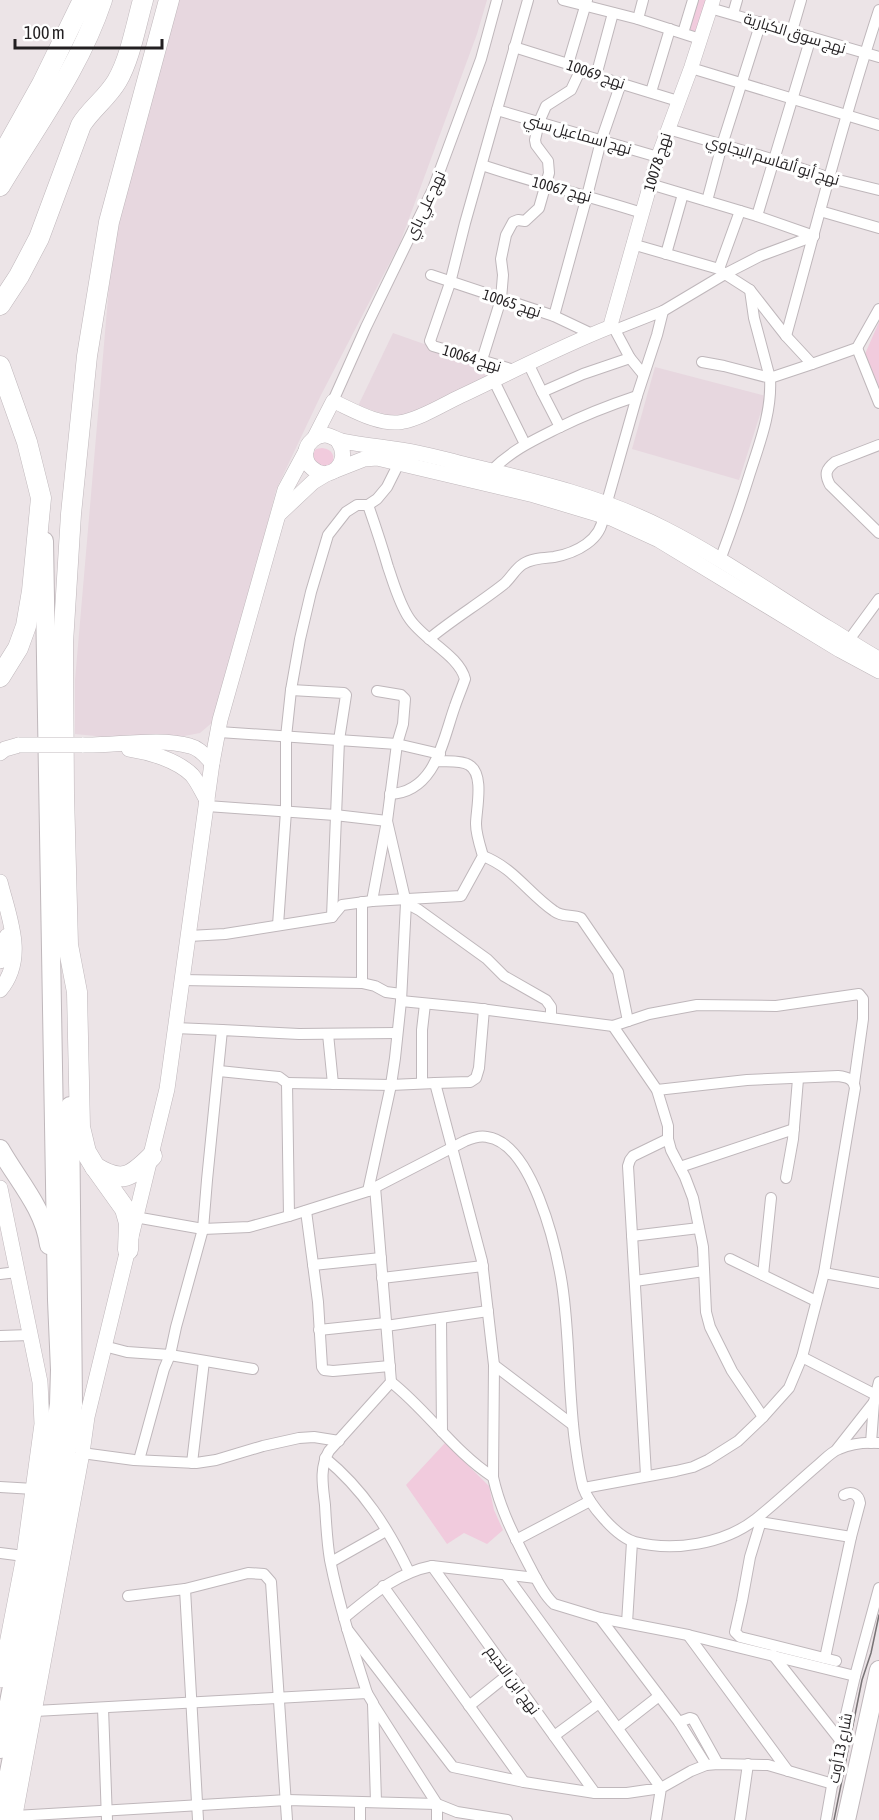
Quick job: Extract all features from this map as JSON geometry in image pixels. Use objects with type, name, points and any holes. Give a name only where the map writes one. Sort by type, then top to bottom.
[{"type":"highway","points":[[0,159],[42,84],[83,0]]},
{"type":"highway","points":[[0,186],[74,66],[102,0]]},
{"type":"highway","points":[[0,305],[19,276],[39,238],[81,125],[111,90],[122,70],[143,0]]},
{"type":"highway","points":[[128,1250],[129,1223],[125,1209],[86,1152],[80,1127],[77,992],[68,945],[63,643],[71,514],[87,356],[109,222],[169,0]]},
{"type":"highway","points":[[0,366],[27,442],[41,498],[32,591],[26,626],[18,648],[0,678]]},
{"type":"highway","points":[[95,1167],[108,1176],[118,1177],[139,1169],[152,1156]]},
{"type":"main road","points":[[29,1705],[50,1627],[87,1417],[167,1089],[219,726],[285,490],[309,444],[314,438],[325,435],[337,440],[418,453],[537,482],[605,510],[845,646],[879,659]]},
{"type":"main road","points":[[277,516],[313,482],[341,464],[344,456],[337,440]]},
{"type":"main road","points":[[306,451],[306,460],[311,468],[319,472],[332,471],[364,459],[377,458],[639,517],[720,560],[879,671]]},
{"type":"main road","points":[[0,1749],[34,1572],[59,1404],[44,558],[41,498]]},
{"type":"main road","points":[[177,744],[202,740],[219,726]]},
{"type":"main road","points":[[105,746],[154,742],[190,746],[196,748],[212,764]]},
{"type":"main road","points":[[0,753],[19,745],[82,745],[149,753],[190,773],[207,803]]},
{"type":"main road","points":[[177,765],[196,767],[212,764]]},
{"type":"main road","points":[[0,882],[15,937],[14,959],[9,977],[0,990]]},
{"type":"main road","points":[[0,961],[6,948],[10,918]]},
{"type":"main road","points":[[10,1818],[73,1405],[68,945]]},
{"type":"main road","points":[[0,1149],[12,1171],[36,1204],[47,1230],[57,1300]]},
{"type":"main road","points":[[0,1680],[6,1616],[24,1556],[42,1424],[40,1382],[1,1194]]},
{"type":"main road","points":[[846,1820],[878,1677]]},
{"type":"street","name":"نهج علي باي","points":[[314,438],[433,189],[481,59],[497,0]]},
{"type":"street","points":[[450,283],[528,0]]},
{"type":"street","points":[[563,0],[586,3],[700,39]]},
{"type":"street","points":[[638,19],[643,0]]},
{"type":"street","points":[[683,33],[693,0]]},
{"type":"street","points":[[733,14],[737,0]]},
{"type":"street","points":[[792,31],[801,0]]},
{"type":"street","points":[[568,64],[586,3]]},
{"type":"street","name":"نهج سوق الكبارية","points":[[712,4],[733,14],[879,57]]},
{"type":"street","name":"نهج 10078","points":[[613,328],[632,244],[658,157],[712,4]]},
{"type":"street","points":[[786,336],[879,10]]},
{"type":"street","points":[[596,76],[613,13]]},
{"type":"street","points":[[707,201],[761,22]]},
{"type":"street","points":[[651,92],[670,29]]},
{"type":"street","points":[[757,216],[811,38]]},
{"type":"street","name":"نهج 10069","points":[[514,47],[568,64],[580,71],[678,101]]},
{"type":"street","points":[[691,68],[879,124]]},
{"type":"street","points":[[482,360],[501,299],[503,275],[501,259],[506,236],[513,222],[525,221],[540,208],[546,186],[549,173],[548,160],[536,145],[535,140],[540,122],[546,106],[571,90],[580,71]]},
{"type":"street","points":[[554,316],[601,141],[621,83]]},
{"type":"street","name":"نهج اسماعيل سني","points":[[497,110],[658,157]]},
{"type":"street","name":"نهج أبو ألقاسم البجاوي","points":[[668,129],[774,159],[830,178],[879,190]]},
{"type":"street","name":"نهج 10067","points":[[482,165],[642,213]]},
{"type":"street","points":[[650,184],[757,216],[814,236]]},
{"type":"street","points":[[666,254],[683,194]]},
{"type":"street","points":[[722,271],[740,211]]},
{"type":"street","points":[[820,211],[878,226]]},
{"type":"street","points":[[337,440],[331,405],[389,422],[401,422],[416,417],[592,334],[663,311],[722,271],[814,236]]},
{"type":"street","points":[[632,244],[722,271],[750,290],[786,336],[812,364]]},
{"type":"street","name":"نهج 10065","points":[[430,275],[554,316],[592,334]]},
{"type":"street","name":"نهج 10064","points":[[450,283],[430,344],[514,370]]},
{"type":"street","points":[[720,560],[769,409],[771,394],[770,378],[754,318],[750,290]]},
{"type":"street","points":[[702,362],[770,378],[857,348],[879,309]]},
{"type":"street","points":[[429,639],[506,582],[523,564],[570,552],[594,538],[603,525],[605,510],[643,374],[663,311]]},
{"type":"street","points":[[613,328],[630,358],[643,374]]},
{"type":"street","points":[[857,348],[879,403]]},
{"type":"street","points":[[542,392],[583,374],[630,358]]},
{"type":"street","points":[[528,363],[560,427]]},
{"type":"street","points":[[494,381],[525,444]]},
{"type":"street","points":[[491,471],[510,453],[525,444],[601,408],[637,396]]},
{"type":"street","points":[[879,445],[835,462],[826,472],[826,478],[830,484],[879,533]]},
{"type":"street","points":[[278,925],[286,811],[286,737],[291,690],[311,592],[328,535],[346,512],[357,505],[368,505],[377,499],[387,487],[399,462]]},
{"type":"street","points":[[368,505],[400,600],[410,619],[421,633],[458,665],[465,679],[438,758],[417,785],[390,794]]},
{"type":"street","points":[[845,646],[879,599]]},
{"type":"street","points":[[291,690],[345,694],[339,740],[332,917]]},
{"type":"street","points":[[362,983],[367,902],[387,821],[405,699],[377,691]]},
{"type":"street","points":[[189,936],[225,934],[332,917],[342,905],[460,896],[483,856],[477,829],[479,800],[477,780],[474,769],[466,764],[438,758],[397,744],[286,737],[219,726]]},
{"type":"street","points":[[207,803],[387,821]]},
{"type":"street","points":[[387,821],[407,901],[401,997],[391,1085],[371,1189],[381,1258],[391,1382],[325,1458],[323,1478],[327,1543],[346,1624],[367,1693],[437,1804],[437,1820]]},
{"type":"street","points":[[483,856],[507,868],[558,914],[581,918],[618,972],[628,1021]]},
{"type":"street","points":[[407,901],[487,959],[504,976],[546,1000],[551,1007],[551,1017]]},
{"type":"street","points":[[181,980],[362,983],[425,1004],[484,1009],[613,1026],[649,1014],[697,1005],[776,1006],[859,994],[863,999],[863,1019],[852,1109],[824,1273],[802,1357],[789,1388],[738,1441],[708,1460],[676,1471],[584,1488]]},
{"type":"street","points":[[422,1083],[422,1030],[425,1004]]},
{"type":"street","points":[[219,1071],[279,1077],[287,1083],[391,1085],[470,1082],[476,1078],[479,1068],[484,1009]]},
{"type":"street","points":[[613,1026],[657,1090],[668,1126],[668,1139],[674,1158],[689,1185],[699,1228],[703,1247],[706,1312],[710,1327],[732,1371],[763,1417]]},
{"type":"street","points":[[175,1028],[328,1034],[396,1033]]},
{"type":"street","points":[[140,1460],[203,1229],[222,1030]]},
{"type":"street","points":[[328,1034],[333,1084]]},
{"type":"street","points":[[657,1090],[723,1082],[838,1076],[850,1079],[854,1083]]},
{"type":"street","points":[[786,1178],[794,1129],[798,1078]]},
{"type":"street","points":[[287,1083],[289,1216]]},
{"type":"street","points":[[435,1083],[483,1266],[494,1365],[493,1477],[507,1524],[549,1599],[554,1604],[600,1618],[688,1635],[855,1676]]},
{"type":"street","points":[[680,1167],[794,1129]]},
{"type":"street","points":[[135,1217],[203,1229],[249,1227],[371,1189],[452,1147],[477,1137],[488,1137],[502,1142],[513,1151],[533,1183],[543,1210],[562,1283],[573,1425],[584,1488],[590,1501],[614,1529],[632,1542],[667,1545],[700,1543],[728,1535],[757,1521],[836,1449],[875,1398]]},
{"type":"street","points":[[646,1475],[628,1166],[633,1156],[668,1139]]},
{"type":"street","points":[[763,1275],[771,1198]]},
{"type":"street","points":[[306,1211],[321,1360],[324,1370],[390,1366]]},
{"type":"street","points":[[632,1236],[699,1228]]},
{"type":"street","points":[[313,1265],[381,1258]]},
{"type":"street","points":[[730,1259],[816,1301]]},
{"type":"street","points":[[382,1278],[483,1266]]},
{"type":"street","points":[[635,1281],[704,1271]]},
{"type":"street","points":[[0,1274],[18,1272]]},
{"type":"street","points":[[824,1273],[879,1283]]},
{"type":"street","points":[[319,1330],[488,1311]]},
{"type":"street","points":[[441,1318],[442,1432]]},
{"type":"street","points":[[0,1336],[30,1335]]},
{"type":"street","points":[[104,1346],[127,1352],[170,1355],[253,1369]]},
{"type":"street","points":[[802,1357],[875,1398]]},
{"type":"street","points":[[192,1463],[204,1361]]},
{"type":"street","points":[[494,1365],[573,1425]]},
{"type":"street","points":[[391,1382],[407,1395],[472,1463],[493,1477]]},
{"type":"street","points":[[836,1449],[850,1444],[875,1443],[875,1398],[879,1382]]},
{"type":"street","points":[[82,1454],[192,1463],[216,1460],[299,1438],[314,1437],[339,1441]]},
{"type":"street","points":[[325,1458],[374,1509],[409,1572]]},
{"type":"street","points":[[0,1487],[34,1489]]},
{"type":"street","points":[[757,1521],[735,1632],[740,1637],[830,1660],[851,1537],[860,1503],[855,1494],[844,1495]]},
{"type":"street","points":[[516,1540],[590,1501]]},
{"type":"street","points":[[757,1521],[851,1537]]},
{"type":"street","points":[[331,1562],[386,1531]]},
{"type":"street","points":[[627,1623],[632,1542]]},
{"type":"street","points":[[0,1553],[24,1556]]},
{"type":"street","points":[[346,1624],[383,1586],[409,1572],[432,1566],[536,1578]]},
{"type":"street","name":"نهج ابن النديم","points":[[432,1566],[595,1793]]},
{"type":"street","points":[[128,1596],[185,1589],[248,1573],[264,1574],[268,1577],[272,1590],[287,1820]]},
{"type":"street","points":[[506,1575],[662,1788],[656,1820]]},
{"type":"street","points":[[383,1586],[524,1782]]},
{"type":"street","name":"شارع 13 أوت","points":[[826,1820],[840,1740],[879,1588]]},
{"type":"street","points":[[185,1589],[198,1820]]},
{"type":"street","points":[[600,1618],[679,1722],[706,1765]]},
{"type":"street","points":[[346,1624],[451,1765],[457,1768],[524,1782],[595,1793],[627,1793],[662,1788],[691,1771],[706,1765],[718,1764],[768,1765],[833,1784]]},
{"type":"street","points":[[688,1635],[789,1770]]},
{"type":"street","points":[[773,1655],[840,1740]]},
{"type":"street","points":[[469,1706],[509,1674]]},
{"type":"street","points":[[29,1705],[103,1708],[367,1693]]},
{"type":"street","points":[[618,1728],[659,1696]]},
{"type":"street","points":[[373,1703],[376,1802]]},
{"type":"street","points":[[554,1736],[599,1703]]},
{"type":"street","points":[[103,1708],[106,1815]]},
{"type":"street","points":[[679,1722],[693,1719],[718,1764]]},
{"type":"street","points":[[740,1820],[748,1764]]},
{"type":"street","points":[[10,1818],[106,1815],[198,1805],[287,1800],[437,1804],[460,1816],[507,1820]]},
{"type":"street","points":[[360,1802],[360,1820]]},
{"type":"shaded area","points":[[173,0],[487,0],[477,34],[400,243],[321,395],[276,490],[239,636],[214,721],[200,733],[179,737],[126,739],[75,734],[75,680],[113,240]]},
{"type":"shaded area","points":[[697,0],[709,0],[697,36],[688,30]]},
{"type":"shaded area","points":[[879,322],[879,397],[865,354]]},
{"type":"shaded area","points":[[393,333],[495,369],[498,373],[401,419],[358,406]]},
{"type":"shaded area","points":[[655,367],[766,396],[739,480],[632,449]]},
{"type":"shaded area","points":[[322,448],[331,452],[332,463],[331,466],[317,468],[312,455],[316,449]]},
{"type":"shaded area","points":[[445,1443],[489,1486],[494,1510],[503,1530],[487,1544],[464,1533],[447,1544],[406,1485]]},
{"type":"tram line","points":[[834,1820],[862,1680],[871,1653],[879,1615]]}]
